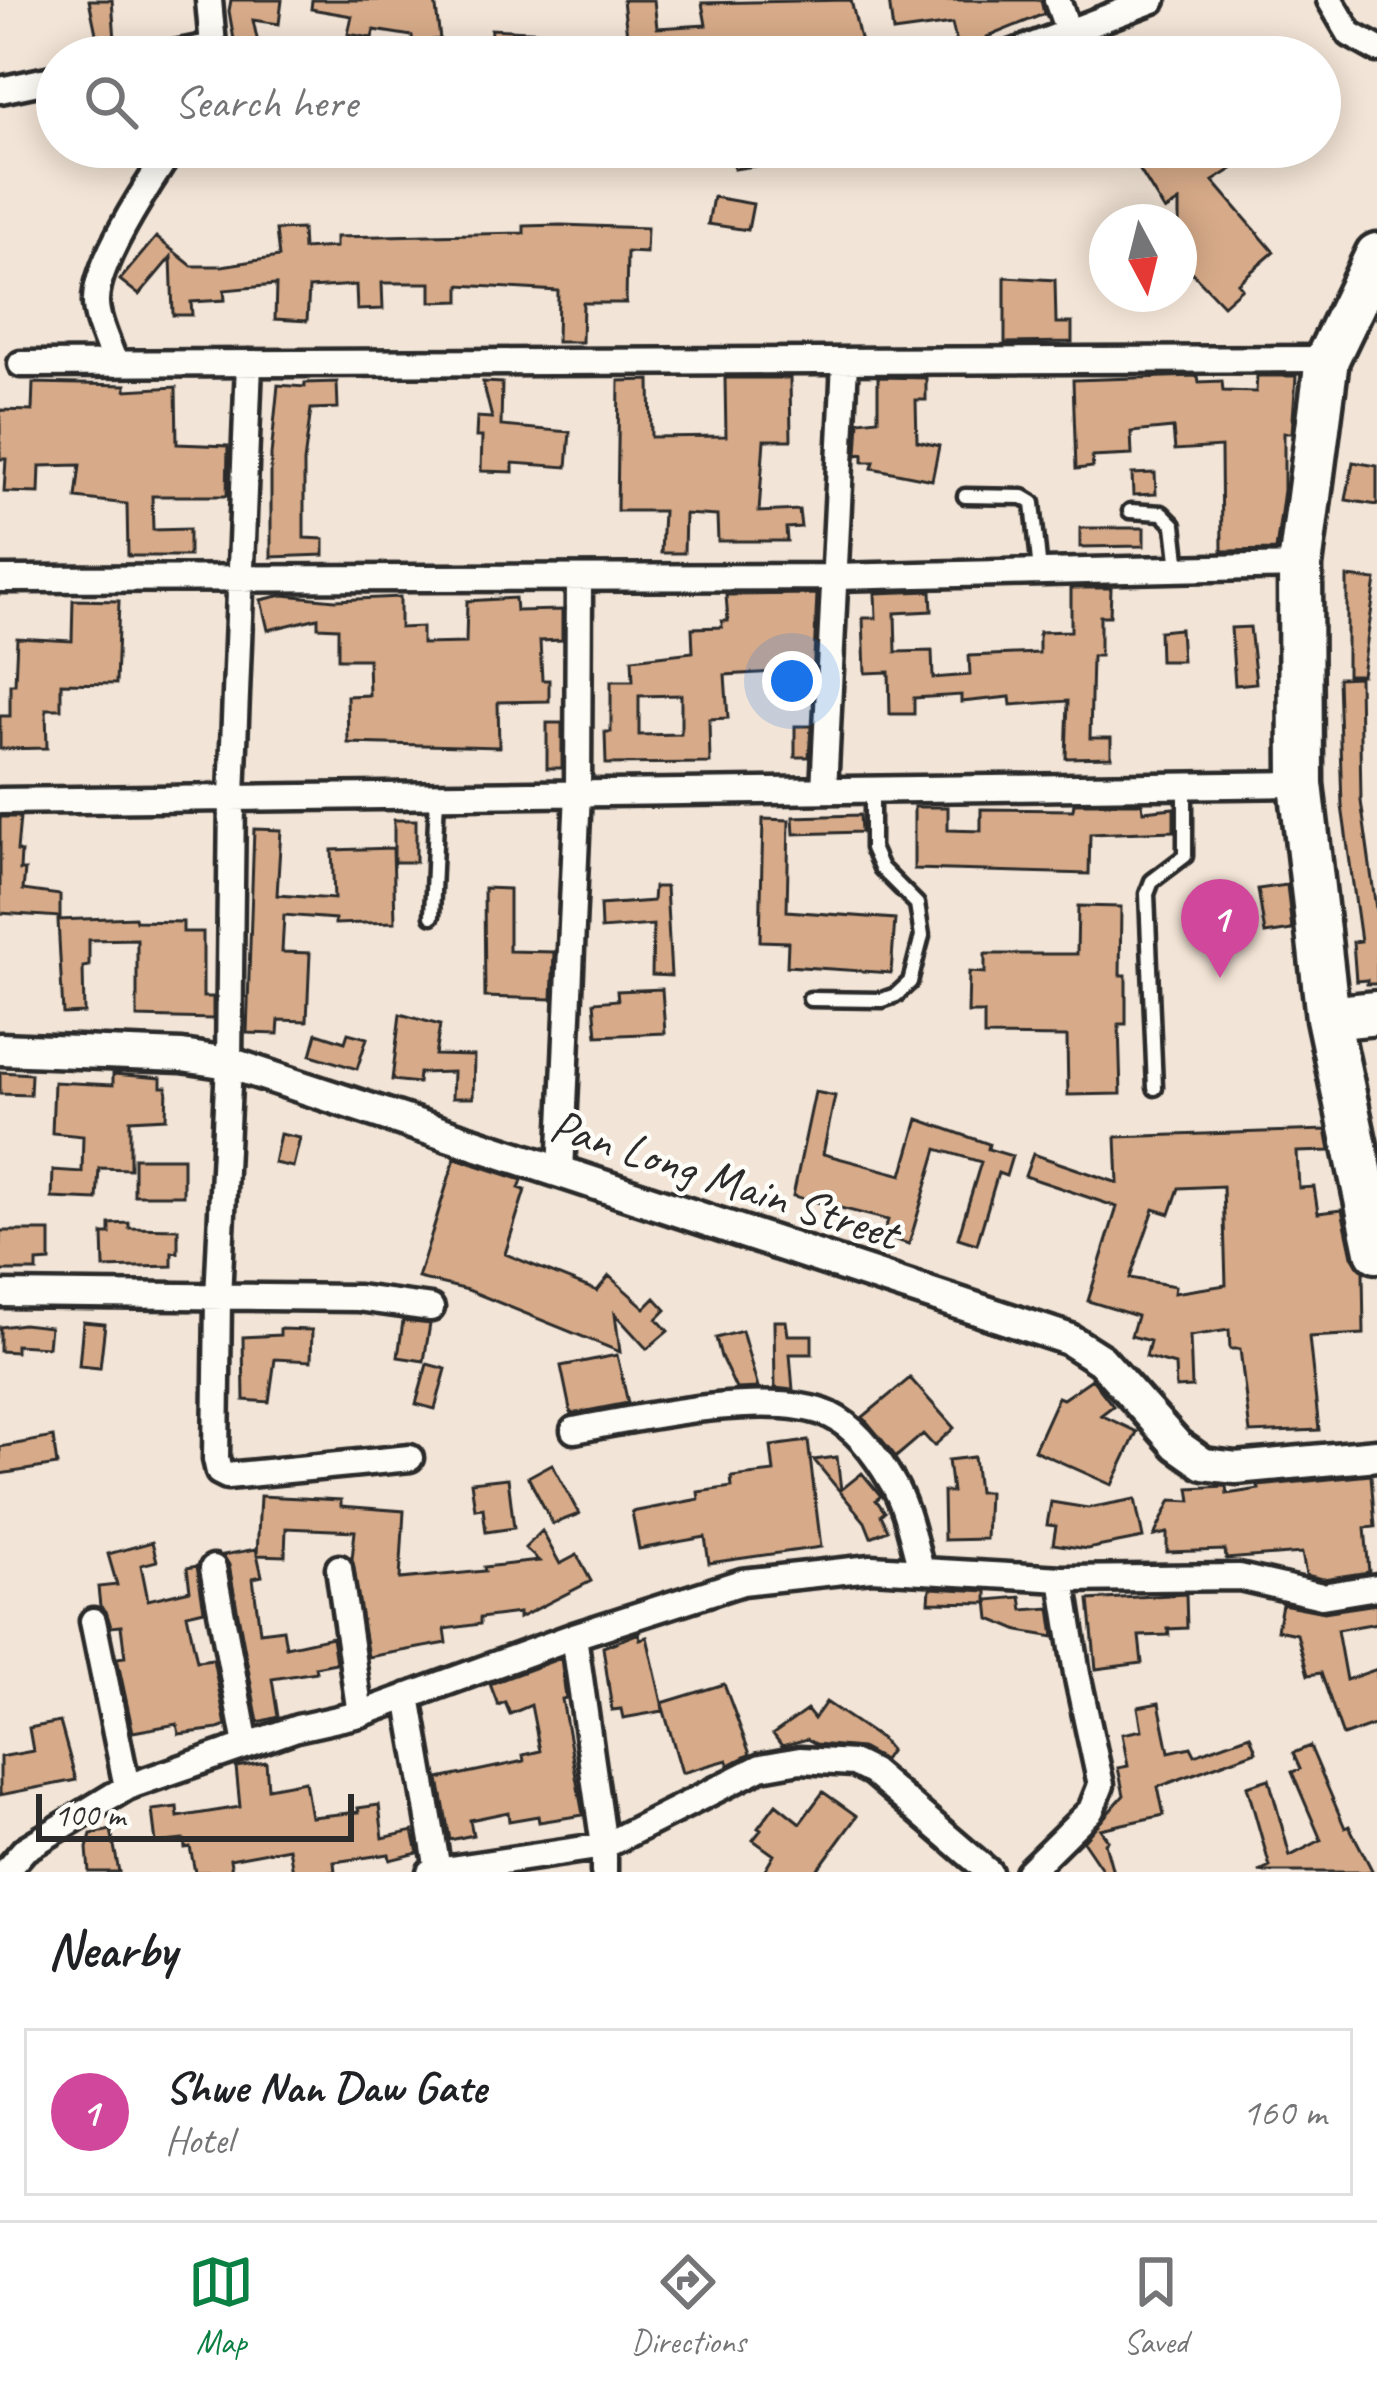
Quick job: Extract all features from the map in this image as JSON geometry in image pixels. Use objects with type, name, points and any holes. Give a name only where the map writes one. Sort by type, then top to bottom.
[{"type":"highway","points":[[1377,255],[1327,359],[1300,566],[1301,784],[1328,1018],[1377,1251]]},
{"type":"highway","points":[[1328,1018],[1377,1013]]},
{"type":"street","points":[[209,0],[213,36]]},
{"type":"street","points":[[1057,0],[1069,34]]},
{"type":"street","points":[[1063,36],[1153,0]]},
{"type":"street","points":[[1330,0],[1350,34],[1377,49]]},
{"type":"street","points":[[0,90],[36,83]]},
{"type":"street","points":[[115,364],[95,301],[107,263],[159,168]]},
{"type":"street","points":[[21,364],[1327,359]]},
{"type":"street","points":[[824,790],[845,362]]},
{"type":"street","points":[[249,364],[238,579],[230,1063],[218,1298],[216,1459],[219,1472],[227,1476],[410,1458]]},
{"type":"street","points":[[0,579],[835,577],[1300,566]]},
{"type":"street","points":[[561,1172],[578,792],[579,578]]},
{"type":"street","points":[[0,801],[1301,784]]},
{"type":"street","name":"Pan Long Main Street","points":[[0,1048],[182,1056],[230,1063],[1068,1339],[1101,1360],[1178,1445],[1204,1463],[1237,1468],[1377,1455]]},
{"type":"street","points":[[0,1294],[358,1298],[431,1308]]},
{"type":"street","points":[[574,1430],[754,1405],[808,1408],[832,1417],[857,1432],[895,1485],[921,1569]]},
{"type":"street","points":[[213,1568],[246,1745]]},
{"type":"street","points":[[339,1568],[360,1714]]},
{"type":"street","points":[[5,1872],[25,1849],[127,1787],[246,1745],[360,1714],[574,1636],[742,1582],[871,1568],[1063,1579],[1240,1577],[1322,1596],[1377,1586]]},
{"type":"street","points":[[1028,1872],[1090,1810],[1101,1785],[1063,1579]]},
{"type":"street","points":[[93,1621],[127,1787]]},
{"type":"street","points":[[574,1636],[604,1872]]},
{"type":"street","points":[[408,1696],[434,1871],[604,1846],[761,1767],[800,1760],[854,1763],[872,1772],[989,1872]]},
{"type":"street","points":[[604,1846],[625,1872]]},
{"type":"lane","points":[[965,496],[1023,497],[1034,503],[1040,572]]},
{"type":"lane","points":[[1130,511],[1162,513],[1174,526],[1179,569]]},
{"type":"lane","points":[[1155,1088],[1147,894],[1152,881],[1185,856],[1188,848],[1184,786]]},
{"type":"lane","points":[[810,999],[882,1000],[910,982],[922,936],[917,904],[881,868],[872,848],[872,789]]},
{"type":"lane","points":[[432,916],[437,794]]},
{"type":"building","points":[[89,0],[112,0],[115,36],[97,36]]},
{"type":"building","points":[[231,0],[282,0],[279,24],[253,20],[256,36],[233,36]]},
{"type":"building","points":[[312,0],[435,0],[440,36],[374,30],[372,36],[348,34],[352,16],[311,9]]},
{"type":"building","points":[[623,0],[654,0],[657,28],[706,25],[702,3],[851,0],[859,36],[627,36]]},
{"type":"building","points":[[889,0],[1041,0],[1044,14],[989,36],[955,36],[952,24],[893,32]]},
{"type":"building","points":[[491,29],[627,36],[490,36]]},
{"type":"building","points":[[1138,168],[1234,168],[1213,181],[1274,252],[1238,283],[1242,288],[1223,305],[1197,278],[1197,204],[1161,204]]},
{"type":"building","points":[[713,197],[753,204],[748,230],[708,224]]},
{"type":"building","points":[[524,226],[647,228],[646,253],[627,252],[626,303],[583,303],[582,342],[557,342],[558,291],[460,285],[460,301],[431,302],[431,283],[382,283],[383,309],[357,310],[356,285],[309,288],[307,321],[275,319],[276,285],[224,290],[225,300],[191,302],[192,315],[173,315],[171,257],[139,295],[120,280],[156,237],[192,266],[222,266],[279,257],[276,230],[302,229],[303,249],[336,247],[336,237],[524,233]]},
{"type":"building","points":[[1005,277],[1055,280],[1056,323],[1072,323],[1072,342],[1005,343]]},
{"type":"building","points":[[1198,376],[1199,382],[1222,381],[1223,391],[1256,392],[1257,376],[1296,376],[1292,433],[1284,433],[1284,490],[1276,550],[1222,551],[1221,447],[1175,450],[1173,428],[1131,432],[1132,455],[1092,457],[1093,467],[1076,469],[1073,380]]},
{"type":"building","points":[[878,377],[926,378],[926,400],[916,400],[917,441],[939,446],[932,480],[872,468],[874,462],[863,462],[863,454],[857,455],[859,421],[878,419]]},
{"type":"building","points":[[725,378],[790,378],[791,440],[764,440],[759,512],[799,510],[801,527],[786,528],[787,541],[718,541],[717,516],[685,514],[684,553],[661,553],[663,511],[617,511],[619,381],[650,380],[651,437],[726,436]]},
{"type":"building","points":[[337,382],[338,408],[311,409],[304,462],[304,538],[324,539],[324,555],[271,557],[271,455],[278,385]]},
{"type":"building","points":[[483,382],[502,383],[501,426],[570,432],[567,467],[513,463],[513,472],[481,471],[477,417],[492,418]]},
{"type":"building","points":[[33,383],[126,385],[126,390],[176,387],[177,444],[228,446],[227,496],[152,496],[153,530],[189,529],[189,556],[128,556],[127,504],[76,498],[80,465],[40,466],[39,493],[4,492],[6,459],[0,459],[0,410],[32,411]]},
{"type":"building","points":[[1353,462],[1377,466],[1377,505],[1346,500]]},
{"type":"building","points":[[1155,473],[1156,494],[1133,495],[1132,474]]},
{"type":"building","points":[[1080,528],[1144,528],[1144,546],[1080,547]]},
{"type":"building","points":[[1347,577],[1376,580],[1362,675],[1347,675]]},
{"type":"building","points":[[1071,588],[1111,588],[1110,616],[1100,616],[1100,656],[1092,656],[1090,738],[1111,738],[1111,757],[1066,758],[1068,701],[1011,705],[1010,697],[961,702],[961,695],[914,698],[914,714],[890,714],[889,672],[865,673],[863,618],[876,618],[875,593],[931,591],[932,611],[895,613],[896,652],[932,651],[933,678],[970,675],[969,656],[1039,653],[1039,632],[1071,631]]},
{"type":"building","points":[[817,594],[813,679],[775,677],[775,672],[725,675],[728,718],[709,719],[710,763],[606,764],[611,681],[633,681],[632,659],[693,652],[692,628],[722,627],[722,621],[728,621],[726,595]],"holes":[[[681,695],[681,734],[639,735],[639,696]]]},
{"type":"building","points":[[283,595],[335,600],[400,597],[400,628],[422,627],[422,644],[466,643],[467,601],[515,598],[516,611],[562,610],[562,640],[540,641],[542,680],[549,680],[549,701],[498,702],[499,747],[348,743],[347,696],[369,695],[368,659],[338,659],[338,628],[318,627],[318,618],[268,630],[261,600]]},
{"type":"building","points":[[73,600],[119,601],[116,684],[61,683],[61,709],[46,709],[47,748],[0,749],[0,716],[10,716],[17,638],[72,641]]},
{"type":"building","points":[[1250,627],[1256,683],[1235,685],[1231,628]]},
{"type":"building","points":[[1180,629],[1182,661],[1160,661],[1159,631]]},
{"type":"building","points":[[1359,677],[1361,801],[1377,916],[1377,984],[1356,981],[1353,942],[1361,941],[1342,806],[1338,678]]},
{"type":"building","points":[[547,723],[562,723],[562,768],[547,768]]},
{"type":"building","points":[[795,726],[811,726],[809,757],[795,757]]},
{"type":"building","points":[[1074,803],[1142,803],[1143,811],[1174,808],[1174,831],[1090,834],[1089,874],[914,869],[914,807],[948,807],[948,830],[981,831],[981,809],[1073,810]]},
{"type":"building","points":[[860,815],[861,832],[794,834],[793,817]]},
{"type":"building","points":[[0,817],[20,817],[17,851],[21,852],[20,870],[25,870],[23,890],[60,895],[60,917],[0,913]]},
{"type":"building","points":[[763,819],[789,820],[787,911],[895,919],[891,973],[787,966],[788,942],[760,941]]},
{"type":"building","points":[[394,820],[416,820],[416,862],[394,862]]},
{"type":"building","points":[[254,829],[281,830],[277,895],[334,899],[332,850],[393,848],[395,922],[335,924],[335,919],[284,915],[282,952],[310,953],[307,1021],[279,1020],[278,1034],[247,1033]]},
{"type":"building","points":[[1287,885],[1292,930],[1265,934],[1258,889]]},
{"type":"building","points":[[654,887],[666,887],[671,976],[652,975],[653,925],[601,929],[600,905],[653,901]]},
{"type":"building","points":[[484,888],[509,889],[509,951],[554,952],[552,999],[485,997]]},
{"type":"building","points":[[1078,906],[1121,907],[1120,975],[1126,975],[1126,1024],[1119,1024],[1121,1094],[1068,1095],[1067,1037],[984,1036],[984,1013],[968,1013],[969,972],[985,973],[985,954],[1077,954]]},
{"type":"building","points":[[135,917],[136,921],[183,922],[183,932],[203,932],[203,997],[213,997],[213,1019],[137,1017],[137,939],[89,940],[89,966],[83,967],[84,1013],[63,1014],[58,920]]},
{"type":"building","points":[[662,989],[665,1033],[597,1036],[594,1002],[618,1000],[617,991]]},
{"type":"building","points":[[400,1014],[440,1025],[435,1055],[474,1056],[473,1098],[452,1098],[453,1072],[419,1073],[418,1083],[392,1080]]},
{"type":"building","points":[[317,1033],[345,1042],[348,1033],[367,1038],[357,1069],[311,1055]]},
{"type":"building","points":[[0,1072],[31,1074],[30,1095],[0,1094]]},
{"type":"building","points":[[113,1074],[161,1078],[161,1087],[167,1087],[166,1118],[130,1120],[130,1169],[99,1168],[97,1200],[52,1198],[53,1170],[82,1172],[83,1136],[52,1133],[54,1082],[113,1085]]},
{"type":"building","points":[[815,1092],[835,1096],[823,1154],[902,1175],[918,1119],[1012,1156],[1006,1176],[998,1173],[977,1244],[958,1238],[981,1162],[937,1149],[909,1244],[883,1236],[888,1220],[793,1196]]},
{"type":"building","points":[[1326,1130],[1330,1151],[1297,1152],[1299,1188],[1314,1187],[1318,1213],[1342,1210],[1352,1256],[1363,1271],[1364,1334],[1309,1337],[1319,1430],[1250,1433],[1240,1349],[1230,1349],[1229,1330],[1190,1336],[1192,1387],[1176,1388],[1175,1365],[1146,1357],[1150,1341],[1131,1336],[1137,1316],[1088,1301],[1117,1207],[1025,1176],[1033,1154],[1118,1183],[1116,1137]],"holes":[[[1223,1186],[1226,1285],[1174,1293],[1175,1286],[1130,1278],[1154,1209],[1170,1214],[1179,1188]]]},
{"type":"building","points":[[280,1134],[300,1138],[293,1167],[274,1163]]},
{"type":"building","points":[[134,1158],[183,1158],[183,1195],[134,1195]]},
{"type":"building","points":[[455,1158],[522,1180],[519,1188],[525,1190],[505,1254],[597,1291],[609,1276],[645,1308],[655,1298],[666,1310],[657,1319],[668,1331],[647,1349],[615,1314],[620,1352],[468,1290],[418,1278]]},
{"type":"building","points":[[129,1223],[129,1228],[178,1229],[178,1253],[172,1252],[172,1266],[104,1268],[103,1234],[110,1234],[110,1224]]},
{"type":"building","points":[[0,1231],[50,1231],[50,1261],[37,1262],[37,1271],[0,1271]]},
{"type":"building","points":[[403,1321],[430,1324],[424,1361],[398,1357]]},
{"type":"building","points":[[774,1321],[786,1321],[788,1335],[812,1335],[812,1354],[790,1354],[793,1390],[775,1388]]},
{"type":"building","points":[[83,1322],[105,1324],[100,1368],[79,1366]]},
{"type":"building","points":[[0,1327],[50,1327],[48,1347],[16,1345],[16,1352],[0,1351]]},
{"type":"building","points":[[280,1329],[312,1330],[311,1361],[275,1359],[269,1402],[244,1400],[243,1337],[280,1335]]},
{"type":"building","points":[[742,1331],[758,1388],[736,1389],[721,1357],[716,1338]]},
{"type":"building","points":[[617,1355],[628,1403],[571,1414],[561,1366]]},
{"type":"building","points":[[427,1364],[446,1369],[435,1409],[416,1404]]},
{"type":"building","points":[[910,1378],[954,1428],[934,1446],[923,1434],[896,1457],[863,1417]]},
{"type":"building","points":[[1092,1379],[1113,1406],[1101,1415],[1137,1432],[1112,1485],[1034,1450],[1058,1397],[1063,1399]]},
{"type":"building","points":[[53,1437],[57,1465],[0,1474],[0,1447]]},
{"type":"building","points":[[808,1441],[821,1547],[709,1563],[705,1537],[639,1549],[632,1512],[699,1499],[698,1492],[732,1487],[731,1477],[774,1472],[771,1446]]},
{"type":"building","points":[[837,1457],[841,1490],[862,1473],[881,1496],[876,1500],[885,1512],[881,1515],[888,1530],[871,1537],[865,1522],[814,1460]]},
{"type":"building","points":[[974,1457],[978,1492],[988,1492],[986,1539],[944,1540],[943,1492],[952,1492],[948,1460]]},
{"type":"building","points":[[552,1464],[579,1514],[553,1524],[528,1477]]},
{"type":"building","points":[[1371,1475],[1375,1527],[1365,1528],[1369,1572],[1323,1579],[1306,1575],[1302,1553],[1226,1559],[1225,1550],[1167,1552],[1167,1533],[1154,1536],[1171,1500],[1191,1501],[1189,1488],[1226,1486],[1227,1494],[1258,1486]]},
{"type":"building","points":[[508,1478],[514,1528],[486,1532],[483,1508],[475,1509],[471,1482]]},
{"type":"building","points":[[260,1496],[341,1500],[341,1506],[404,1511],[400,1579],[539,1561],[525,1548],[542,1531],[560,1564],[577,1555],[591,1581],[519,1618],[519,1613],[480,1618],[480,1624],[445,1629],[447,1643],[368,1657],[352,1559],[355,1531],[286,1528],[285,1556],[257,1555]]},
{"type":"building","points":[[1135,1499],[1143,1538],[1087,1549],[1053,1544],[1056,1526],[1047,1525],[1051,1502],[1088,1508]]},
{"type":"building","points":[[152,1542],[157,1561],[141,1565],[148,1600],[190,1590],[187,1568],[197,1566],[204,1610],[187,1614],[197,1661],[213,1659],[226,1726],[179,1734],[177,1724],[133,1732],[117,1658],[125,1657],[121,1626],[111,1627],[100,1606],[98,1587],[117,1585],[108,1554]]},
{"type":"building","points":[[256,1549],[262,1576],[253,1578],[260,1632],[283,1629],[286,1647],[332,1637],[336,1663],[315,1667],[316,1672],[272,1679],[278,1717],[258,1722],[229,1565],[223,1555]]},
{"type":"building","points":[[930,1588],[987,1591],[987,1603],[929,1602]]},
{"type":"building","points":[[1186,1594],[1187,1628],[1168,1629],[1169,1635],[1139,1636],[1142,1663],[1096,1669],[1089,1600]]},
{"type":"building","points":[[1021,1597],[1023,1610],[1050,1608],[1054,1637],[1019,1631],[990,1619],[988,1600]]},
{"type":"building","points":[[1282,1604],[1324,1612],[1377,1604],[1377,1623],[1337,1630],[1346,1680],[1377,1669],[1377,1724],[1343,1736],[1321,1673],[1308,1675],[1297,1634],[1277,1630]]},
{"type":"building","points":[[639,1633],[640,1639],[647,1637],[662,1703],[724,1684],[750,1754],[729,1765],[727,1760],[682,1773],[662,1704],[663,1711],[623,1718],[621,1709],[612,1710],[603,1647]]},
{"type":"building","points":[[561,1658],[566,1698],[562,1699],[583,1815],[509,1821],[508,1812],[470,1820],[473,1835],[450,1840],[439,1779],[524,1761],[523,1755],[540,1751],[531,1705],[510,1714],[505,1702],[498,1705],[490,1684]]},
{"type":"building","points":[[826,1702],[881,1739],[890,1750],[883,1760],[861,1748],[807,1739],[782,1746],[773,1734],[807,1710],[814,1719]]},
{"type":"building","points":[[1159,1703],[1169,1752],[1191,1747],[1195,1755],[1250,1735],[1256,1751],[1158,1787],[1164,1815],[1100,1829],[1108,1840],[1113,1872],[1104,1872],[1083,1841],[1124,1795],[1118,1768],[1128,1766],[1122,1734],[1142,1730],[1138,1707]]},
{"type":"building","points":[[60,1722],[76,1780],[0,1795],[0,1757],[33,1751],[29,1728]]},
{"type":"building","points":[[1310,1746],[1345,1828],[1349,1826],[1373,1872],[1259,1872],[1270,1867],[1247,1786],[1269,1779],[1290,1856],[1321,1840],[1292,1772],[1300,1769],[1293,1753]]},
{"type":"building","points":[[266,1762],[268,1788],[305,1781],[311,1817],[379,1805],[383,1838],[413,1831],[418,1853],[390,1860],[389,1854],[334,1862],[335,1872],[293,1872],[289,1848],[230,1859],[232,1872],[195,1872],[184,1840],[156,1843],[152,1810],[177,1807],[178,1817],[240,1807],[236,1767]]},
{"type":"building","points":[[823,1792],[857,1816],[824,1861],[815,1872],[764,1872],[774,1855],[753,1840],[758,1828],[776,1804],[800,1823]]},
{"type":"building","points":[[111,1830],[119,1872],[89,1872],[91,1834]]},
{"type":"place","name":"Shwe Nan Daw Gate","points":[[1220,978]]}]
